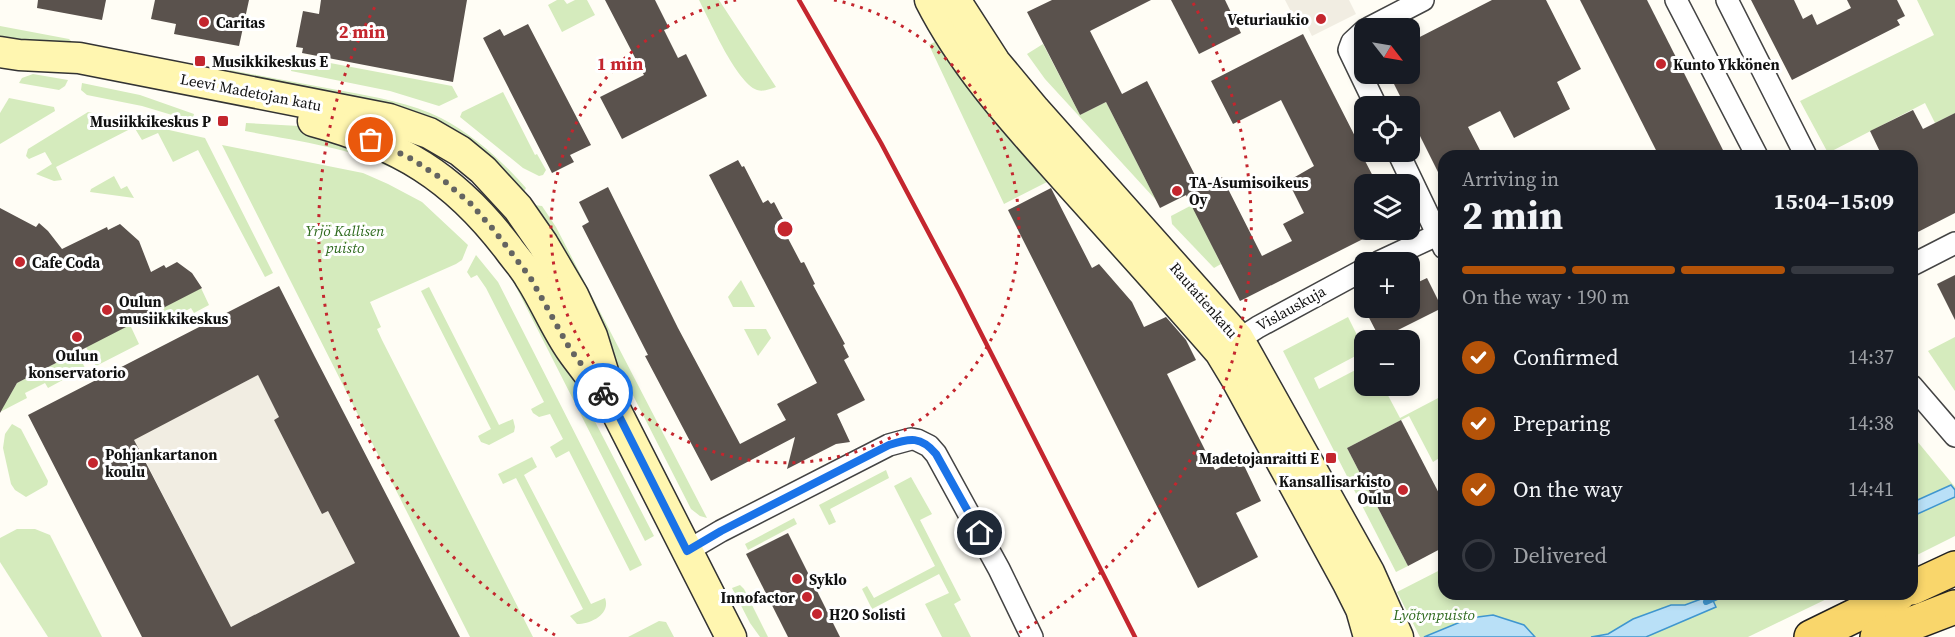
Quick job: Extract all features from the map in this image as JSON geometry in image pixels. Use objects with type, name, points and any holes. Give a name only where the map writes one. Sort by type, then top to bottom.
[{"type":"main road","name":"Rautatienkatu","points":[[930,0],[942,24],[976,74],[1014,121],[1229,345],[1237,380],[1348,583],[1361,609],[1369,637]]},
{"type":"main road","name":"Rautatienkatu","points":[[955,0],[995,62],[1229,345],[1369,572],[1398,637]]},
{"type":"main road","name":"Leevi Madetojan katu","points":[[10,54],[79,58],[389,119],[429,133],[483,170],[518,208],[543,244],[573,295],[592,336],[614,406],[731,637]]},
{"type":"main road","points":[[1918,585],[1955,568]]},
{"type":"main road","points":[[1810,637],[1887,600]]},
{"type":"main road","points":[[1877,637],[1955,607]]},
{"type":"street","points":[[1388,18],[1423,0]]},
{"type":"street","points":[[1676,0],[1754,150]]},
{"type":"street","points":[[1727,0],[1803,150]]},
{"type":"street","points":[[1354,40],[1349,50],[1354,60]]},
{"type":"street","points":[[1403,162],[1438,236]]},
{"type":"street","points":[[1410,252],[1438,243]]},
{"type":"street","points":[[1918,263],[1955,243]]},
{"type":"street","name":"Vislauskuja","points":[[1229,345],[1354,275]]},
{"type":"street","points":[[1918,393],[1954,436]]},
{"type":"street","points":[[687,551],[721,531],[889,445],[910,439],[918,440],[929,446],[951,478],[1032,637]]},
{"type":"green space","points":[[557,0],[564,0],[567,4],[575,0],[587,0],[595,15],[562,32],[548,5]]},
{"type":"green space","points":[[699,0],[719,0],[776,87],[757,90],[741,76],[724,50]]},
{"type":"green space","points":[[1917,0],[1955,0],[1955,113],[1935,123],[1925,103],[1834,150],[1826,150],[1800,101],[1934,35]]},
{"type":"green space","points":[[0,26],[69,39],[72,42],[72,51],[0,37]]},
{"type":"green space","points":[[942,38],[1179,316],[1172,322],[1047,182],[1004,204],[929,45]]},
{"type":"green space","points":[[1043,44],[1080,115],[1106,102],[1156,200],[1045,79],[1027,54]]},
{"type":"green space","points":[[293,56],[452,86],[458,97],[439,106],[390,91],[291,71]]},
{"type":"green space","points":[[230,70],[381,98],[430,113],[476,140],[526,188],[521,198],[501,175],[230,72]]},
{"type":"green space","points":[[33,74],[68,80],[59,90],[19,83],[22,78]]},
{"type":"green space","points":[[82,83],[140,95],[194,114],[192,121],[142,106],[87,95],[81,90]]},
{"type":"green space","points":[[503,92],[535,155],[537,154],[546,170],[543,175],[539,176],[523,168],[460,117],[462,112]]},
{"type":"green space","points":[[9,98],[54,107],[55,111],[0,144],[0,113]]},
{"type":"green space","points":[[88,112],[205,138],[273,273],[265,277],[198,150],[173,162],[158,133],[142,140],[134,127],[56,167],[62,180],[54,181],[36,174],[52,164],[45,152],[29,159],[26,156],[28,149]]},
{"type":"green space","points":[[246,123],[299,126],[400,161],[454,208],[411,178],[378,162],[322,146],[245,131]]},
{"type":"green space","name":"Yrjö Kallisen puisto","points":[[222,145],[363,173],[422,202],[468,245],[462,260],[456,264],[370,302],[381,327],[377,329],[382,340],[533,637],[470,637]]},
{"type":"green space","points":[[114,176],[121,189],[127,186],[134,198],[90,192],[91,189]]},
{"type":"green space","points":[[1192,205],[1221,264],[1214,268],[1172,224],[1171,216]]},
{"type":"green space","points":[[542,206],[556,227],[707,518],[691,509],[567,266],[528,207]]},
{"type":"green space","points":[[476,255],[498,282],[642,565],[630,571],[569,451],[556,458],[550,447],[563,439],[550,414],[539,417],[531,409],[544,402],[486,288],[477,275],[471,278],[467,272]]},
{"type":"green space","points":[[498,258],[537,309],[654,536],[645,541],[515,285]]},
{"type":"green space","points":[[741,280],[755,307],[733,307],[728,297]]},
{"type":"green space","points":[[429,287],[499,425],[513,419],[514,432],[489,445],[481,442],[478,436],[491,429],[421,291]]},
{"type":"green space","points":[[201,288],[209,305],[194,313],[191,308],[178,315],[181,320],[169,326],[165,319],[154,325],[150,317],[131,327],[139,344],[96,366],[86,347]]},
{"type":"green space","points":[[1348,317],[1354,330],[1354,357],[1314,378],[1319,389],[1354,371],[1354,396],[1388,396],[1400,418],[1438,398],[1438,459],[1433,462],[1409,416],[1347,448],[1408,566],[1396,572],[1283,351]]},
{"type":"green space","points":[[744,329],[766,329],[771,338],[758,356]]},
{"type":"green space","points":[[1955,337],[1955,391],[1928,351]]},
{"type":"green space","points":[[77,352],[85,368],[48,388],[45,383],[25,393],[27,398],[0,412],[17,383]]},
{"type":"green space","points":[[12,424],[21,429],[48,481],[47,485],[26,497],[15,490],[11,484],[3,448],[5,434]]},
{"type":"green space","points":[[1918,442],[1955,487],[1955,536],[1918,554]]},
{"type":"green space","points":[[532,457],[537,467],[524,475],[591,604],[605,598],[605,609],[594,620],[577,624],[570,616],[583,609],[516,478],[503,484],[498,474]]},
{"type":"green space","points":[[886,470],[889,478],[830,509],[836,522],[829,525],[819,505]]},
{"type":"green space","points":[[911,477],[932,514],[920,520],[961,600],[954,604],[971,637],[942,637],[925,604],[949,593],[939,574],[872,609],[862,589],[867,586],[874,598],[935,566],[894,486]]},
{"type":"green space","points":[[794,518],[797,524],[748,550],[745,544]]},
{"type":"green space","points":[[17,529],[35,529],[50,535],[102,637],[48,637],[0,562],[0,538]]},
{"type":"green space","name":"Lyötynpuisto","points":[[1438,571],[1438,600],[1825,600],[1748,637],[1420,637],[1397,592]]},
{"type":"green space","points":[[740,585],[768,637],[760,637],[750,623],[732,588]]},
{"type":"green space","points":[[659,621],[666,622],[674,637],[628,637]]},
{"type":"shaded area","name":"Veturiaukio","points":[[1285,0],[1349,0],[1356,14],[1312,36],[1306,24],[1299,27]]},
{"type":"shaded area","points":[[258,375],[279,417],[274,420],[322,514],[328,511],[355,563],[221,632],[220,606],[145,460],[123,445]]},
{"type":"water","points":[[1951,485],[1955,490],[1955,497],[1918,514],[1918,500]]},
{"type":"water","points":[[1698,600],[1713,600],[1716,607],[1646,637],[1591,637],[1608,634],[1633,619],[1671,605],[1685,605]]},
{"type":"water","points":[[1493,615],[1524,625],[1535,637],[1424,637],[1470,618]]},
{"type":"building","points":[[38,0],[106,0],[102,20],[37,8]]},
{"type":"building","name":"Caritas","points":[[155,0],[249,0],[239,46],[174,34],[176,24],[151,19]]},
{"type":"building","points":[[321,0],[467,0],[453,82],[302,53],[303,48],[296,47],[303,11],[319,14]]},
{"type":"building","points":[[605,0],[655,0],[669,28],[664,30],[678,58],[686,54],[707,96],[622,139],[600,97],[644,75]]},
{"type":"building","points":[[1052,0],[1151,0],[1090,31],[1122,94],[1147,81],[1201,187],[1222,177],[1262,256],[1292,241],[1283,224],[1304,213],[1288,181],[1314,166],[1281,100],[1233,124],[1211,81],[1303,34],[1354,134],[1354,162],[1366,162],[1372,174],[1354,174],[1354,240],[1361,240],[1240,301],[1186,195],[1160,208],[1106,102],[1080,115],[1027,12]]},
{"type":"building","points":[[1171,0],[1225,0],[1241,33],[1199,54]]},
{"type":"building","points":[[1492,0],[1546,0],[1581,69],[1557,82],[1570,109],[1514,138],[1500,111],[1468,127],[1480,150],[1438,150],[1438,172],[1420,136],[1420,96],[1400,96],[1394,84],[1420,84],[1420,37]]},
{"type":"building","points":[[1580,0],[1647,0],[1723,150],[1656,150]]},
{"type":"building","points":[[1751,0],[1794,0],[1803,19],[1812,14],[1817,25],[1851,8],[1847,0],[1897,0],[1905,16],[1897,20],[1900,25],[1792,80]]},
{"type":"building","points":[[528,24],[591,145],[570,155],[574,162],[552,173],[483,38],[500,29],[504,36]]},
{"type":"building","points":[[1913,110],[1923,129],[1955,113],[1955,213],[1918,232],[1918,150],[1879,150],[1870,131]]},
{"type":"building","points":[[738,160],[742,167],[744,166],[763,203],[768,200],[771,204],[774,202],[785,223],[781,225],[801,263],[804,262],[815,284],[813,285],[845,344],[843,345],[849,357],[844,360],[865,400],[837,414],[850,442],[836,444],[787,469],[795,437],[711,481],[645,356],[648,355],[582,226],[589,222],[579,202],[608,187],[678,328],[740,444],[786,420],[777,404],[817,383],[709,175]]},
{"type":"building","points":[[1051,188],[1092,268],[1099,264],[1132,302],[1144,327],[1166,317],[1186,340],[1196,360],[1167,374],[1215,470],[1240,457],[1261,501],[1236,513],[1258,557],[1198,588],[1008,210]]},
{"type":"building","name":"Oulun musiikkikeskus","points":[[0,208],[36,227],[39,223],[62,249],[107,227],[108,230],[120,224],[139,241],[151,272],[164,265],[166,268],[177,262],[192,273],[202,288],[17,383],[0,413]]},
{"type":"building","points":[[1955,275],[1955,320],[1937,284]]},
{"type":"building","points":[[1427,278],[1438,300],[1438,310],[1398,330],[1375,330],[1369,318],[1420,318],[1420,281]]},
{"type":"building","name":"Pohjankartanon koulu","points":[[279,286],[460,637],[142,637],[28,415]],"holes":[[[258,375],[279,417],[274,420],[322,514],[328,511],[355,563],[231,627],[134,440]]]},
{"type":"building","name":"Kansallisarkisto Oulu","points":[[1401,420],[1438,491],[1438,550],[1408,566],[1347,448]]},
{"type":"building","points":[[788,533],[840,637],[788,637],[746,554]]},
{"type":"waterway","points":[[1706,602],[1710,600]]},
{"type":"railway","points":[[799,0],[881,143],[959,290],[1135,637]]},
{"type":"way so far","points":[[371,140],[412,159],[442,179],[471,204],[530,277],[570,349],[603,393]]},
{"type":"place","name":"Veturiaukio","points":[[1321,19]]},
{"type":"place","name":"Caritas","points":[[204,22]]},
{"type":"place","name":"Musikkikeskus E","points":[[200,61]]},
{"type":"place","name":"Kunto Ykkönen","points":[[1661,64]]},
{"type":"place","name":"Musiikkikeskus P","points":[[223,121]]},
{"type":"place","name":"TA-Asumisoikeus Oy","points":[[1177,191]]},
{"type":"place","name":"Cafe Coda","points":[[20,262]]},
{"type":"place","name":"Oulun musiikkikeskus","points":[[107,310]]},
{"type":"place","name":"Oulun konservatorio","points":[[77,337]]},
{"type":"place","name":"Madetojanraitti E","points":[[1331,458]]},
{"type":"place","name":"Pohjankartanon koulu","points":[[93,463]]},
{"type":"place","name":"Kansallisarkisto Oulu","points":[[1403,490]]},
{"type":"place","name":"Syklo","points":[[797,579]]},
{"type":"place","name":"Innofactor","points":[[807,597]]},
{"type":"place","name":"H2O Solisti","points":[[817,614]]},
{"type":"route","points":[[603,393],[614,406],[687,551],[721,531],[889,445],[910,439],[918,440],[929,446],[936,454],[980,533]]}]
